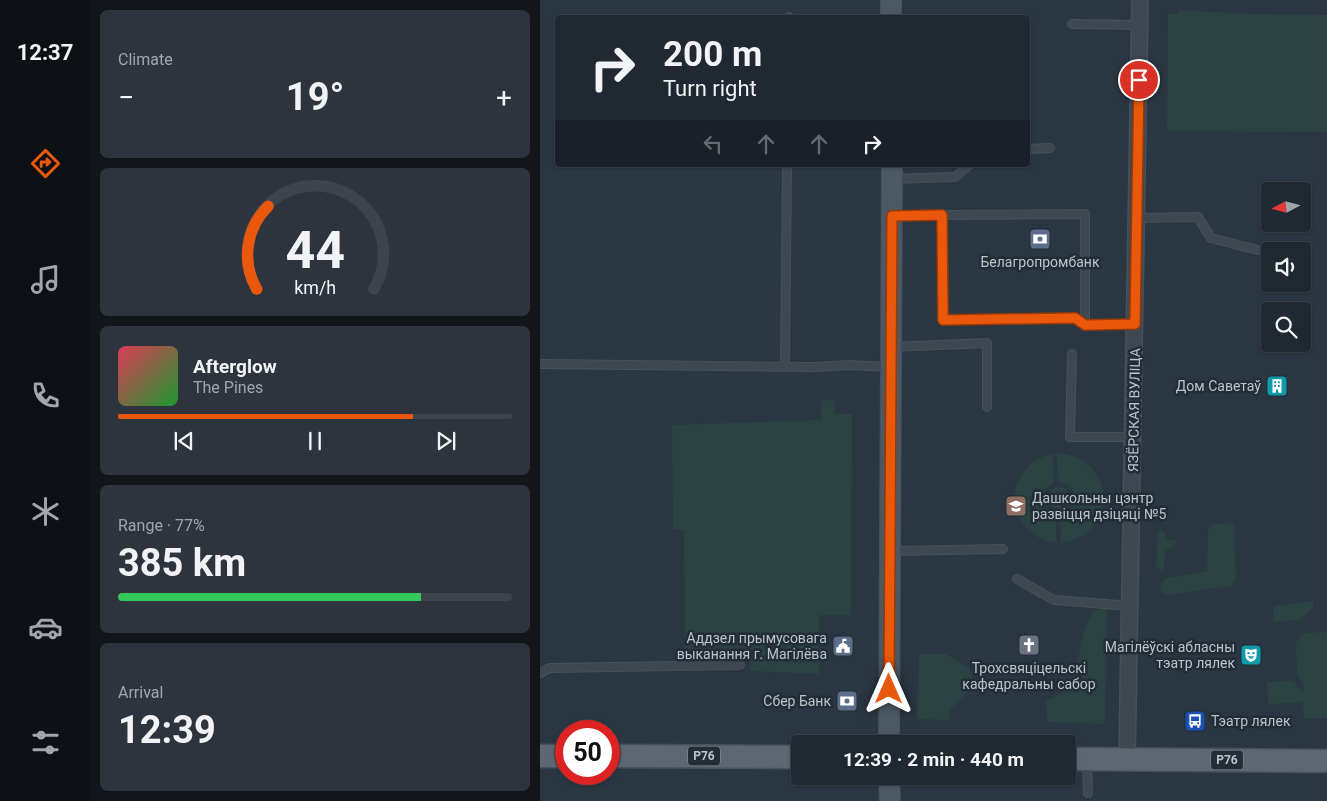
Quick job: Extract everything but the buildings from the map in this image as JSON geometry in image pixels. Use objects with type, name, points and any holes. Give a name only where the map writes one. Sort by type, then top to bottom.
[{"type":"main road","points":[[891,0],[891,15]]},
{"type":"main road","points":[[889,735],[893,172]]},
{"type":"main road","points":[[540,756],[555,756]]},
{"type":"main road","name":"Р76","points":[[620,756],[791,756]]},
{"type":"main road","name":"Р76","points":[[1077,759],[1327,761]]},
{"type":"main road","points":[[889,785],[890,801]]},
{"type":"street","name":"ЯЗЁРСКАЯ ВУЛІЦА","points":[[1127,760],[1140,0]]},
{"type":"lane","points":[[1072,24],[1140,25]]},
{"type":"lane","points":[[1030,149],[1050,148]]},
{"type":"lane","points":[[785,367],[787,167]]},
{"type":"lane","points":[[893,172],[955,177],[967,167]]},
{"type":"lane","points":[[892,216],[1084,214],[1085,325]]},
{"type":"lane","points":[[942,215],[943,320],[1075,318],[1085,325],[1135,324]]},
{"type":"lane","points":[[1137,218],[1198,217],[1211,238],[1261,251]]},
{"type":"lane","points":[[892,347],[987,343],[987,407]]},
{"type":"lane","points":[[1072,354],[1070,437],[1133,438]]},
{"type":"lane","points":[[540,364],[785,367],[850,365],[891,367]]},
{"type":"lane","points":[[890,551],[1003,549]]},
{"type":"lane","points":[[1017,578],[1054,600],[1131,606]]},
{"type":"lane","points":[[540,673],[550,668],[740,664]]},
{"type":"lane","points":[[1077,759],[1088,793]]},
{"type":"green space","points":[[1179,10],[1248,14],[1327,15],[1327,132],[1167,131],[1168,14],[1178,14]]},
{"type":"green space","points":[[834,399],[834,414],[852,414],[851,615],[819,615],[819,674],[750,671],[749,650],[685,651],[684,530],[673,529],[672,425],[821,420],[821,401]]},
{"type":"green space","points":[[1057,453],[1075,457],[1089,466],[1099,479],[1104,496],[1076,497],[1070,486],[1058,481]]},
{"type":"green space","points":[[1053,454],[1054,482],[1047,487],[1043,496],[1014,497],[1018,481],[1026,468],[1038,459]]},
{"type":"green space","points":[[1059,487],[1067,490],[1070,498],[1067,506],[1059,509],[1051,506],[1048,498],[1051,490]]},
{"type":"green space","points":[[1043,499],[1045,507],[1055,514],[1057,543],[1040,538],[1028,529],[1019,516],[1014,500]]},
{"type":"green space","points":[[1104,499],[1100,516],[1091,529],[1078,538],[1061,543],[1060,515],[1071,509],[1076,500]]},
{"type":"green space","points":[[1234,523],[1236,579],[1231,586],[1166,595],[1162,593],[1160,585],[1167,578],[1207,571],[1208,529],[1214,524]]},
{"type":"green space","points":[[1160,530],[1165,532],[1167,540],[1177,540],[1174,547],[1165,549],[1164,572],[1156,566],[1158,532]]},
{"type":"green space","points":[[1313,601],[1313,608],[1300,620],[1274,622],[1273,606]]},
{"type":"green space","points":[[1107,609],[1105,724],[1047,722],[1046,701],[1059,694],[1068,685],[1074,674],[1083,634],[1094,610]]},
{"type":"green space","points":[[1327,632],[1327,718],[1304,718],[1303,702],[1268,704],[1267,682],[1293,681],[1303,693],[1303,682],[1297,675],[1296,643],[1303,633]]},
{"type":"green space","points":[[919,654],[946,654],[970,669],[973,687],[950,709],[949,720],[917,719]]},
{"type":"place","name":"Белагропромбанк","points":[[1040,239]]},
{"type":"place","name":"Дом Саветаў","points":[[1277,386]]},
{"type":"place","name":"Дашкольны цэнтр развіцця дзіцяці №5","points":[[1016,506]]},
{"type":"place","name":"Трохсвяціцельскі кафедральны сабор","points":[[1029,645]]},
{"type":"place","name":"Аддзел прымусовага выканання г. Магілёва","points":[[843,646]]},
{"type":"place","name":"Магілёўскі абласны тэатр лялек","points":[[1251,655]]},
{"type":"place","name":"Сбер Банк","points":[[847,701]]},
{"type":"place","name":"Тэатр лялек","points":[[1195,721]]},
{"type":"route","points":[[889,689],[892,216],[942,215],[943,320],[1075,318],[1085,325],[1135,324],[1139,80]]}]
